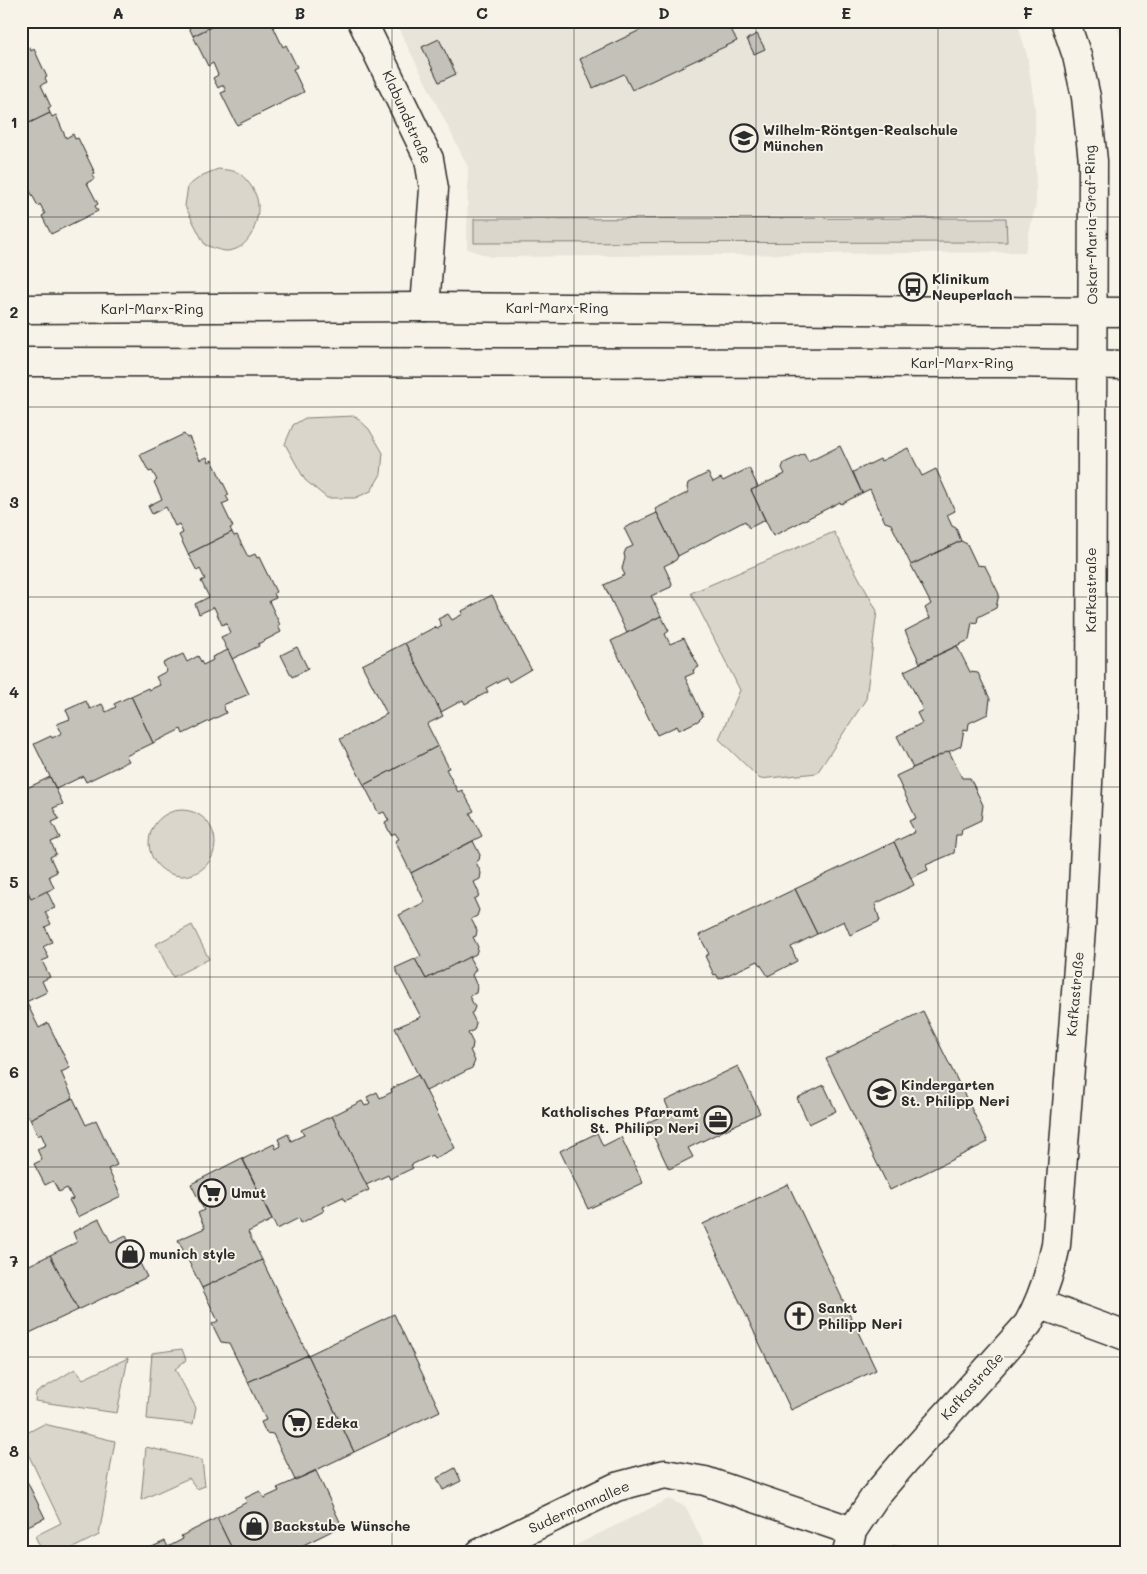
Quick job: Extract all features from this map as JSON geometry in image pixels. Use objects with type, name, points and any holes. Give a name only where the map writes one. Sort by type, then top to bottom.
[{"type":"street","name":"Klabundstraße","points":[[362,21],[429,159],[434,189],[425,307]]},
{"type":"street","name":"Oskar-Maria-Graf-Ring","points":[[1065,21],[1077,56],[1086,97],[1093,161],[1092,312]]},
{"type":"street","name":"Karl-Marx-Ring","points":[[21,310],[425,307],[1126,312]]},
{"type":"street","points":[[1092,312],[1092,364]]},
{"type":"street","name":"Karl-Marx-Ring","points":[[21,362],[1008,363],[1126,365]]},
{"type":"street","name":"Kafkastraße","points":[[849,1542],[876,1495],[1028,1324],[1039,1304],[1049,1275],[1056,1245],[1081,929],[1091,721],[1092,364]]},
{"type":"street","points":[[1039,1304],[1126,1336]]},
{"type":"street","name":"Sudermannallee","points":[[480,1553],[616,1487],[664,1474],[706,1481],[849,1542]]},
{"type":"shaded area","name":"Wilhelm-Röntgen-Realschule München","points":[[395,21],[1017,21],[1027,55],[1035,108],[1036,203],[1025,252],[491,257],[467,249],[468,167]]},
{"type":"shaded area","points":[[1115,21],[1126,21],[1126,55]]},
{"type":"shaded area","points":[[218,169],[230,170],[240,174],[254,192],[258,204],[257,219],[252,234],[242,246],[227,251],[205,245],[185,206],[188,186],[203,175]]},
{"type":"shaded area","points":[[1006,218],[1007,242],[474,243],[474,219]]},
{"type":"shaded area","points":[[355,416],[369,429],[383,453],[381,474],[371,491],[355,498],[327,498],[305,480],[285,444],[293,425],[305,418]]},
{"type":"shaded area","points":[[834,532],[877,611],[866,699],[817,773],[760,779],[719,739],[740,690],[691,593]]},
{"type":"shaded area","points":[[182,810],[195,813],[205,820],[212,830],[215,843],[212,856],[205,866],[195,873],[182,876],[169,873],[159,866],[152,856],[149,843],[152,830],[159,820],[169,813]]},
{"type":"shaded area","points":[[192,925],[209,959],[173,977],[156,944]]},
{"type":"shaded area","points":[[182,1349],[186,1360],[175,1369],[196,1408],[193,1424],[147,1419],[152,1353]]},
{"type":"shaded area","points":[[128,1358],[117,1413],[35,1401],[36,1393],[75,1369],[83,1379]]},
{"type":"shaded area","points":[[44,1424],[115,1441],[99,1535],[63,1553],[43,1553],[35,1536],[61,1523],[21,1439],[21,1436]]},
{"type":"shaded area","points":[[146,1447],[202,1460],[205,1486],[197,1489],[189,1478],[141,1500]]},
{"type":"shaded area","points":[[669,1499],[686,1507],[708,1553],[560,1553]]},
{"type":"building","points":[[186,21],[223,21],[193,36]]},
{"type":"building","points":[[223,21],[275,21],[272,24],[283,47],[286,45],[297,67],[293,69],[304,92],[237,125],[221,93],[226,91],[223,85],[218,88],[213,78],[218,75],[213,63],[208,66],[193,36]]},
{"type":"building","points":[[659,21],[727,21],[737,41],[632,90],[624,74],[593,88],[580,59]]},
{"type":"building","points":[[757,34],[765,49],[754,54],[747,39]]},
{"type":"building","points":[[439,39],[456,74],[439,82],[422,47]]},
{"type":"building","points":[[21,47],[23,50],[30,47],[31,51],[34,49],[47,77],[45,78],[47,82],[41,85],[51,107],[48,108],[50,113],[21,127]]},
{"type":"building","points":[[50,113],[52,117],[56,115],[66,138],[73,134],[75,139],[78,138],[95,173],[92,174],[94,179],[87,183],[98,204],[95,206],[98,211],[51,234],[42,216],[45,214],[40,204],[38,206],[29,189],[21,192],[21,182],[25,180],[21,172],[21,127]]},
{"type":"building","points":[[184,434],[187,438],[189,437],[200,460],[207,457],[209,462],[212,460],[229,495],[226,496],[229,501],[222,504],[233,527],[230,528],[232,532],[188,554],[179,535],[183,533],[179,524],[175,526],[166,507],[152,514],[148,506],[162,499],[154,482],[157,480],[152,471],[149,472],[140,455]]},
{"type":"building","points":[[840,446],[862,493],[773,536],[751,490],[785,474],[782,468],[784,463],[804,454],[808,462]]},
{"type":"building","points":[[908,448],[922,476],[936,469],[955,511],[947,515],[952,526],[956,528],[961,541],[911,565],[891,524],[885,522],[870,489],[862,493],[853,472]]},
{"type":"building","points":[[749,468],[758,487],[751,490],[765,520],[749,528],[745,521],[678,556],[655,509],[689,492],[687,488],[688,483],[708,473],[713,482],[721,478],[723,481]]},
{"type":"building","points":[[657,513],[678,556],[676,560],[664,566],[672,583],[671,587],[651,596],[661,616],[627,633],[604,585],[625,575],[622,569],[625,558],[624,554],[626,549],[633,546],[624,528]]},
{"type":"building","points":[[232,532],[234,536],[237,535],[248,557],[255,554],[257,558],[259,557],[276,592],[274,593],[276,598],[269,601],[280,625],[278,626],[281,632],[258,644],[259,646],[232,659],[221,637],[230,633],[226,623],[222,625],[214,607],[199,614],[195,604],[209,597],[201,581],[205,579],[200,569],[197,571],[188,554]]},
{"type":"building","points":[[961,541],[967,544],[977,565],[985,566],[999,594],[996,608],[978,617],[977,623],[972,622],[969,640],[920,663],[905,631],[930,618],[925,608],[931,604],[911,565]]},
{"type":"building","points":[[492,595],[531,669],[509,682],[506,677],[486,688],[488,692],[465,704],[463,700],[441,712],[405,643],[435,627],[437,629],[442,626],[438,619],[448,614],[452,620],[463,614],[462,611]]},
{"type":"building","points":[[661,616],[669,631],[665,634],[670,644],[684,638],[699,667],[693,670],[694,673],[685,677],[703,716],[698,721],[679,730],[677,726],[657,735],[611,641]]},
{"type":"building","points":[[405,643],[443,716],[427,724],[438,746],[364,785],[340,739],[387,714],[362,665]]},
{"type":"building","points":[[957,646],[970,672],[978,673],[990,699],[988,714],[969,723],[968,730],[964,729],[961,746],[913,768],[897,736],[922,723],[917,713],[923,710],[904,671]]},
{"type":"building","points":[[297,647],[308,669],[292,677],[281,655]]},
{"type":"building","points":[[228,650],[249,694],[223,705],[226,713],[183,734],[181,729],[153,743],[131,696],[160,685],[156,677],[167,671],[163,663],[183,654],[187,662],[198,656],[203,665],[213,660],[212,657]]},
{"type":"building","points":[[131,696],[153,743],[126,756],[129,761],[86,782],[83,776],[56,789],[34,744],[62,733],[57,724],[70,719],[66,710],[86,701],[90,709],[102,704],[106,712],[116,707],[114,704]]},
{"type":"building","points":[[438,746],[449,768],[446,769],[458,792],[462,790],[474,811],[470,813],[482,836],[411,873],[395,841],[399,839],[395,833],[391,835],[385,823],[389,821],[384,812],[379,814],[364,785]]},
{"type":"building","points":[[949,751],[962,778],[970,778],[983,805],[981,820],[962,829],[961,835],[956,835],[954,853],[926,865],[928,870],[911,878],[894,842],[915,832],[909,821],[916,818],[896,776]]},
{"type":"building","points":[[50,777],[63,804],[53,808],[59,819],[52,822],[60,838],[51,842],[56,854],[50,857],[57,872],[49,876],[54,888],[31,899],[26,887],[21,890],[21,791]]},
{"type":"building","points":[[473,841],[480,855],[479,860],[476,862],[481,873],[480,879],[474,882],[479,893],[478,897],[474,899],[479,910],[477,916],[471,919],[477,930],[476,936],[473,937],[478,947],[476,954],[426,979],[415,959],[421,956],[399,915],[425,902],[411,873]]},
{"type":"building","points":[[894,842],[914,885],[875,904],[880,921],[850,935],[844,921],[817,934],[795,889]]},
{"type":"building","points":[[26,887],[31,899],[47,891],[55,908],[45,912],[51,924],[45,927],[52,942],[43,947],[49,958],[42,961],[50,977],[42,981],[47,992],[26,1002],[21,991],[21,890]]},
{"type":"building","points":[[795,889],[817,934],[791,947],[797,961],[768,976],[758,961],[719,979],[716,974],[714,975],[705,956],[709,954],[699,935]]},
{"type":"building","points":[[469,957],[476,969],[472,975],[477,986],[476,993],[469,996],[475,1007],[471,1013],[476,1023],[474,1030],[468,1033],[473,1043],[470,1050],[475,1061],[472,1068],[426,1091],[395,1028],[421,1017],[395,968],[415,959],[426,979]]},
{"type":"building","points":[[21,991],[39,1028],[48,1023],[70,1068],[61,1072],[73,1098],[30,1119],[21,1102],[24,1100],[21,1094]]},
{"type":"building","points":[[923,1011],[988,1142],[890,1190],[826,1059]]},
{"type":"building","points":[[738,1066],[760,1113],[688,1148],[693,1157],[669,1169],[647,1123],[670,1112],[665,1101]]},
{"type":"building","points":[[418,1075],[455,1148],[434,1159],[432,1155],[411,1165],[413,1168],[390,1179],[388,1175],[366,1185],[332,1116],[362,1101],[365,1106],[370,1103],[367,1097],[377,1092],[380,1098],[392,1092],[391,1089]]},
{"type":"building","points":[[824,1085],[836,1111],[809,1124],[797,1098]]},
{"type":"building","points":[[73,1098],[86,1125],[96,1120],[117,1165],[108,1169],[121,1196],[78,1217],[69,1200],[73,1199],[67,1188],[59,1192],[53,1181],[45,1185],[34,1164],[42,1160],[37,1149],[46,1145],[41,1134],[38,1136],[30,1119]]},
{"type":"building","points":[[332,1116],[369,1190],[345,1201],[343,1197],[322,1207],[324,1211],[301,1223],[299,1218],[277,1229],[243,1159],[274,1144],[276,1149],[281,1146],[278,1139],[288,1134],[291,1141],[304,1135],[301,1130]]},
{"type":"building","points":[[597,1133],[603,1146],[621,1137],[643,1183],[588,1209],[560,1151]]},
{"type":"building","points":[[242,1158],[272,1220],[248,1232],[262,1260],[202,1288],[178,1240],[205,1228],[198,1213],[204,1210],[191,1184]]},
{"type":"building","name":"Sankt Philipp Neri","points":[[788,1184],[876,1370],[791,1410],[703,1224]]},
{"type":"building","points":[[99,1219],[111,1243],[126,1236],[147,1277],[78,1310],[50,1255],[77,1242],[73,1232]]},
{"type":"building","points":[[50,1255],[78,1310],[21,1337],[21,1269]]},
{"type":"building","points":[[262,1260],[308,1355],[248,1382],[229,1343],[221,1342],[212,1324],[218,1321],[202,1288]]},
{"type":"building","points":[[394,1314],[440,1411],[354,1452],[308,1355]]},
{"type":"building","points":[[308,1355],[354,1452],[295,1480],[273,1434],[266,1433],[261,1422],[266,1420],[248,1382]]},
{"type":"building","points":[[455,1468],[461,1481],[443,1490],[437,1478]]},
{"type":"building","points":[[21,1469],[45,1518],[21,1529]]},
{"type":"building","points":[[316,1471],[342,1526],[287,1553],[234,1553],[217,1518],[247,1502],[245,1498],[260,1491],[264,1498],[279,1491],[277,1488]]},
{"type":"building","points":[[217,1518],[234,1553],[149,1553],[152,1551],[150,1548],[165,1541],[168,1547],[183,1539],[181,1536]]},
{"type":"building","points":[[893,1546],[919,1548],[918,1553],[893,1553]]},
{"type":"building","points":[[1126,1548],[1126,1553],[1115,1553],[1116,1552]]},
{"type":"place","name":"Wilhelm-Röntgen-Realschule München","points":[[744,138]]},
{"type":"place","name":"Klinikum Neuperlach","points":[[913,287]]},
{"type":"place","name":"Kindergarten St. Philipp Neri","points":[[882,1093]]},
{"type":"place","name":"Katholisches Pfarramt St. Philipp Neri","points":[[718,1120]]},
{"type":"place","name":"Umut","points":[[212,1193]]},
{"type":"place","name":"munich style","points":[[130,1254]]},
{"type":"place","name":"Sankt Philipp Neri","points":[[799,1316]]},
{"type":"place","name":"Edeka","points":[[297,1423]]},
{"type":"place","name":"Backstube Wünsche","points":[[254,1526]]}]
